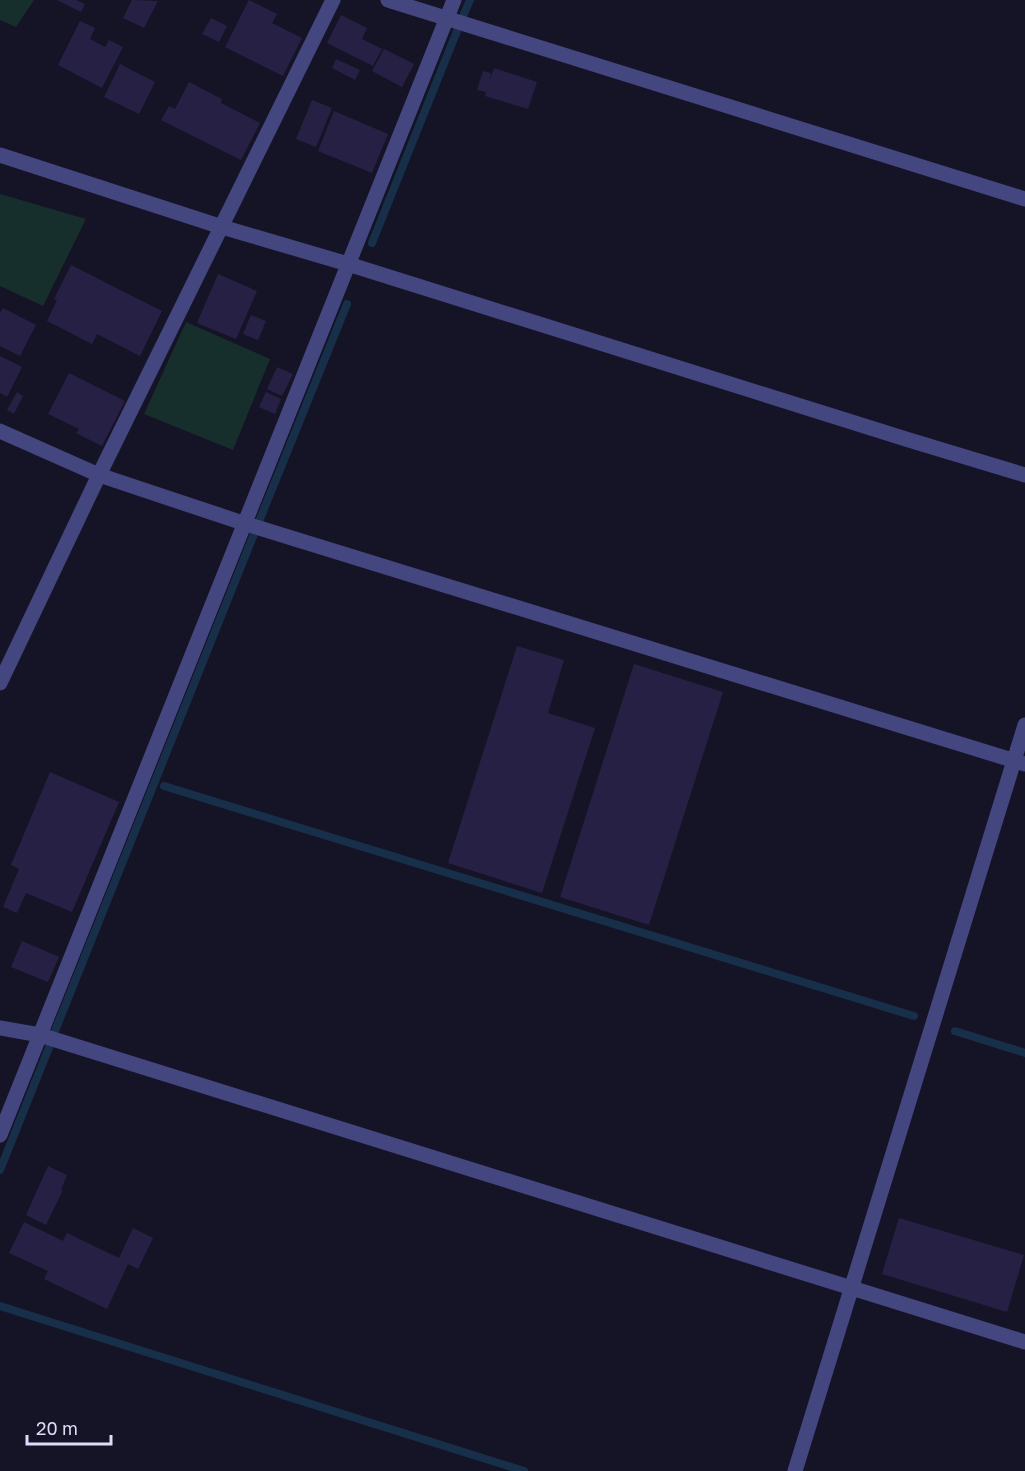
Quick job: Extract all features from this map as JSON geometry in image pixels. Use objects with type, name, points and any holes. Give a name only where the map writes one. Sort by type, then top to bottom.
[{"type":"street","points":[[0,683],[99,475],[333,0]]},
{"type":"street","points":[[388,0],[1025,199]]},
{"type":"street","points":[[0,1135],[454,0]]},
{"type":"street","points":[[0,155],[222,227],[348,264],[1025,475]]},
{"type":"street","points":[[0,432],[99,475],[243,523],[1020,762]]},
{"type":"street","points":[[795,1471],[1020,762],[1025,725]]},
{"type":"street","points":[[0,1028],[40,1035],[1025,1342]]},
{"type":"green space","points":[[0,0],[34,0],[16,27],[0,20]]},
{"type":"green space","points":[[0,194],[86,219],[43,306],[0,286]]},
{"type":"green space","points":[[186,322],[270,359],[233,450],[144,414]]},
{"type":"building","points":[[57,0],[76,0],[85,4],[81,12]]},
{"type":"building","points":[[132,0],[158,1],[144,28],[123,18]]},
{"type":"building","points":[[249,0],[277,14],[272,23],[302,38],[283,76],[225,47]]},
{"type":"building","points":[[341,15],[367,28],[362,39],[382,49],[373,66],[327,43]]},
{"type":"building","points":[[211,18],[227,26],[219,42],[202,34]]},
{"type":"building","points":[[80,21],[95,28],[90,39],[105,47],[109,40],[123,47],[102,88],[58,65]]},
{"type":"building","points":[[384,49],[414,64],[402,87],[372,71]]},
{"type":"building","points":[[336,59],[360,70],[355,80],[332,68]]},
{"type":"building","points":[[120,64],[155,82],[139,114],[104,97]]},
{"type":"building","points":[[494,68],[537,82],[528,109],[485,96],[486,92],[477,90],[483,71],[491,73],[489,82]]},
{"type":"building","points":[[189,82],[222,99],[221,103],[260,123],[241,160],[161,120],[169,106],[175,109]]},
{"type":"building","points":[[312,100],[332,108],[316,147],[296,139]]},
{"type":"building","points":[[334,111],[388,134],[372,173],[318,151]]},
{"type":"building","points":[[71,265],[162,311],[140,356],[97,334],[92,344],[47,321],[57,300],[54,299]]},
{"type":"building","points":[[218,274],[257,291],[236,339],[197,323]]},
{"type":"building","points":[[3,308],[36,325],[20,356],[0,346],[0,313]]},
{"type":"building","points":[[251,315],[266,321],[258,340],[243,334]]},
{"type":"building","points":[[0,356],[22,367],[7,397],[0,393]]},
{"type":"building","points":[[277,367],[293,374],[282,396],[267,389]]},
{"type":"building","points":[[69,373],[125,401],[102,446],[76,433],[79,429],[48,414]]},
{"type":"building","points":[[17,392],[23,396],[14,414],[7,410]]},
{"type":"building","points":[[266,392],[281,399],[275,414],[259,407]]},
{"type":"building","points":[[517,646],[564,660],[548,713],[595,728],[542,893],[448,863]]},
{"type":"building","points":[[634,664],[723,692],[649,925],[560,897]]},
{"type":"building","points":[[50,772],[119,802],[72,912],[26,893],[17,913],[3,907],[19,869],[11,865]]},
{"type":"building","points":[[22,941],[59,957],[48,982],[11,967]]},
{"type":"building","points":[[48,1166],[67,1175],[61,1190],[63,1190],[46,1225],[26,1215]]},
{"type":"building","points":[[899,1218],[1024,1255],[1007,1312],[882,1274]]},
{"type":"building","points":[[24,1222],[63,1241],[67,1233],[119,1258],[133,1228],[153,1238],[138,1269],[128,1264],[107,1309],[44,1279],[48,1271],[9,1253]]},
{"type":"waterway","points":[[464,14],[470,0]]},
{"type":"waterway","points":[[372,243],[457,31]]},
{"type":"waterway","points":[[260,519],[347,304]]},
{"type":"waterway","points":[[55,1031],[254,534]]},
{"type":"waterway","points":[[164,786],[914,1016]]},
{"type":"waterway","points":[[955,1031],[1025,1053]]},
{"type":"waterway","points":[[0,1170],[50,1045]]},
{"type":"waterway","points":[[0,1306],[524,1471]]}]
